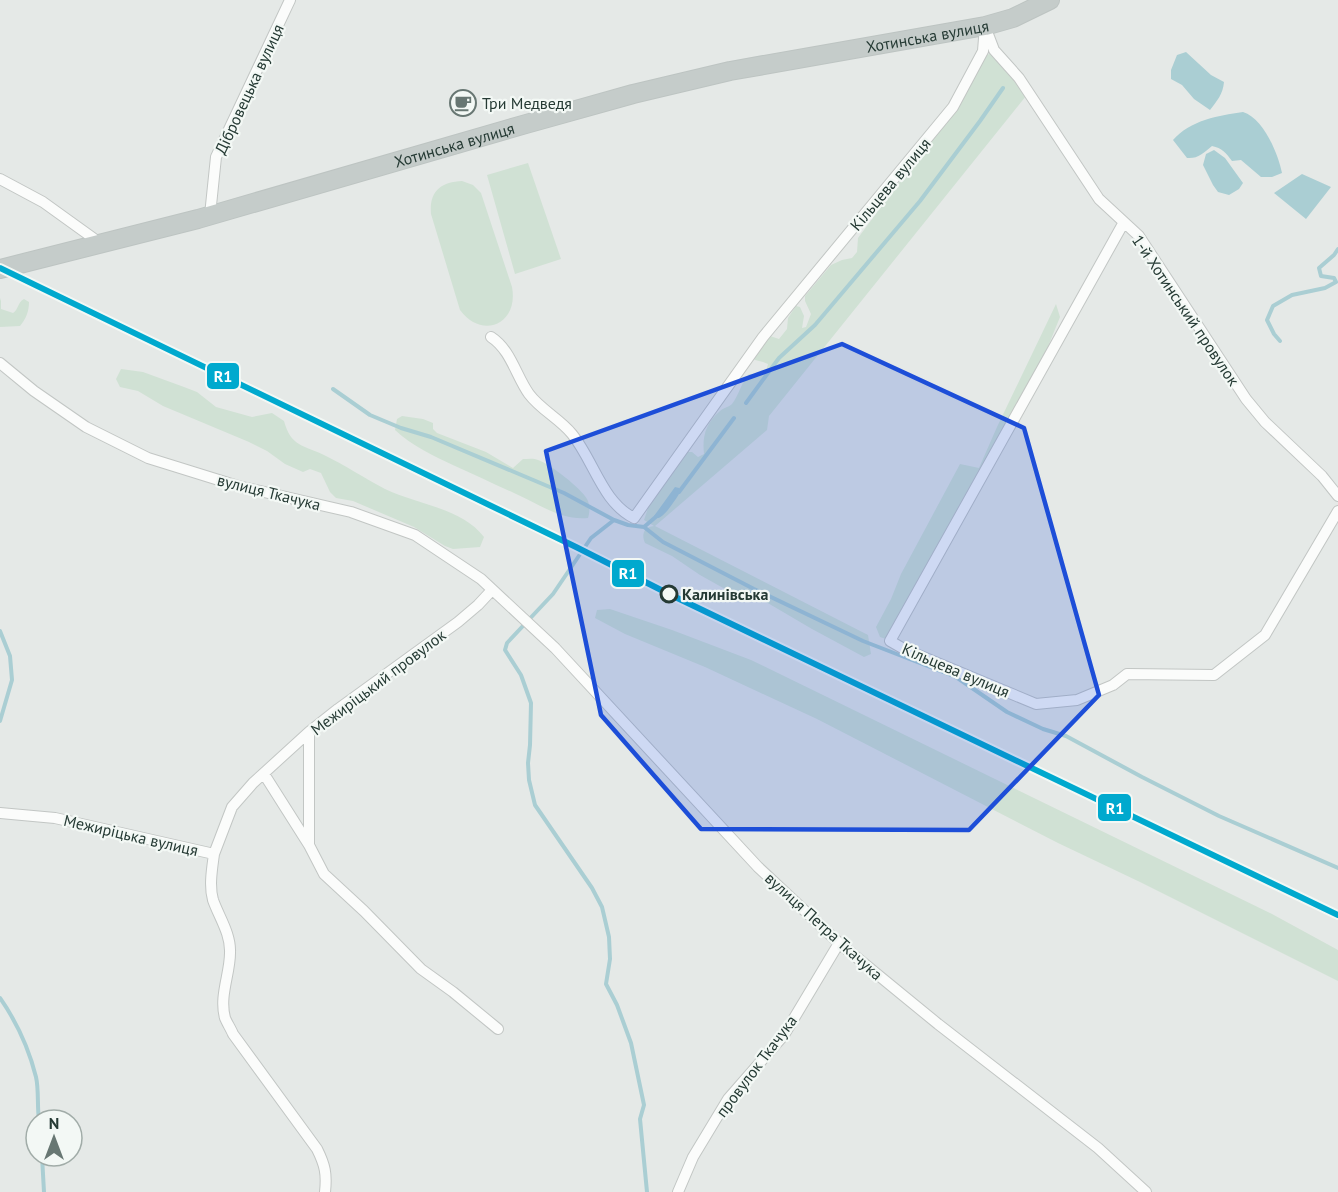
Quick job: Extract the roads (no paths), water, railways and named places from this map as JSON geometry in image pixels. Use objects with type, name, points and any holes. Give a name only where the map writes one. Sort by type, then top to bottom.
[{"type":"highway","name":"Хотинська вулиця","points":[[0,269],[198,219],[633,94],[730,71],[985,26],[1013,18],[1050,0]]},
{"type":"street","name":"Дібровецька вулиця","points":[[210,215],[216,157],[290,0]]},
{"type":"street","name":"1-й Хотинський провулок","points":[[985,26],[994,50],[1019,78],[1100,199],[1139,236],[1246,399],[1265,422],[1322,476],[1338,496]]},
{"type":"street","name":"Кільцева вулиця","points":[[491,337],[501,344],[528,392],[540,406],[559,419],[574,436],[614,502],[626,514],[634,518],[763,337],[953,107],[983,51],[985,26]]},
{"type":"street","points":[[0,179],[43,202],[100,245]]},
{"type":"street","name":"Кільцева вулиця","points":[[1124,222],[890,641],[1036,704],[1077,700],[1113,685],[1127,674],[1214,675],[1265,635],[1338,511]]},
{"type":"street","name":"вулиця Ткачука","points":[[0,363],[34,391],[86,427],[148,458],[238,486],[351,512],[415,535],[481,579],[533,627]]},
{"type":"street","name":"Межиріцький провулок","points":[[214,854],[232,807],[264,774],[309,732],[458,622],[492,590]]},
{"type":"street","name":"вулиця Петра Ткачука","points":[[533,627],[758,867],[839,943],[938,1024],[1098,1148],[1146,1192]]},
{"type":"street","points":[[309,732],[309,845]]},
{"type":"street","points":[[264,774],[309,845],[324,874],[421,969],[498,1029]]},
{"type":"street","name":"Межиріцька вулиця","points":[[0,813],[55,818],[214,854],[211,875],[213,899],[231,952],[224,1001],[225,1017],[233,1034],[317,1149],[324,1164],[325,1192]]},
{"type":"street","name":"провулок Ткачука","points":[[678,1192],[693,1157],[728,1099],[784,1035],[839,943]]},
{"type":"water","points":[[1186,52],[1211,75],[1224,82],[1221,94],[1210,110],[1194,99],[1182,85],[1171,79],[1171,70],[1177,55]]},
{"type":"water","points":[[1243,112],[1257,121],[1263,129],[1273,146],[1282,173],[1272,177],[1261,177],[1241,160],[1232,161],[1224,151],[1212,146],[1197,156],[1187,158],[1173,140],[1196,123]]},
{"type":"water","points":[[1214,150],[1225,158],[1243,183],[1239,189],[1229,195],[1218,192],[1203,165],[1206,154]]},
{"type":"water","points":[[1302,174],[1331,187],[1306,219],[1274,193]]},
{"type":"water","points":[[675,487],[681,491],[674,502],[661,517],[655,517],[654,516]]},
{"type":"waterway","points":[[746,403],[779,358],[815,325],[920,201],[1003,88]]},
{"type":"waterway","points":[[1280,341],[1267,320],[1273,306],[1292,295],[1325,288],[1336,282],[1334,278],[1321,276],[1319,268],[1338,249]]},
{"type":"waterway","points":[[333,389],[370,415],[431,437],[564,493],[614,520]]},
{"type":"waterway","points":[[679,492],[734,418]]},
{"type":"waterway","points":[[647,1192],[640,1119],[644,1105],[631,1043],[617,1005],[606,984],[610,959],[609,937],[602,907],[592,888],[535,805],[529,780],[528,763],[531,703],[521,675],[505,650],[507,643],[553,594],[591,538],[614,520],[644,527],[658,515]]},
{"type":"waterway","points":[[644,527],[663,542],[754,589],[863,641],[956,677],[1007,712],[1043,729],[1066,736],[1219,816],[1338,868]]},
{"type":"waterway","points":[[0,631],[10,656],[12,680],[0,721]]},
{"type":"waterway","points":[[0,998],[30,1056],[37,1082],[38,1108]]},
{"type":"waterway","points":[[43,1168],[44,1192]]},
{"type":"place","name":"Три Медведя","points":[[463,103]]},
{"type":"place","name":"Калинівська","points":[[669,594]]}]
